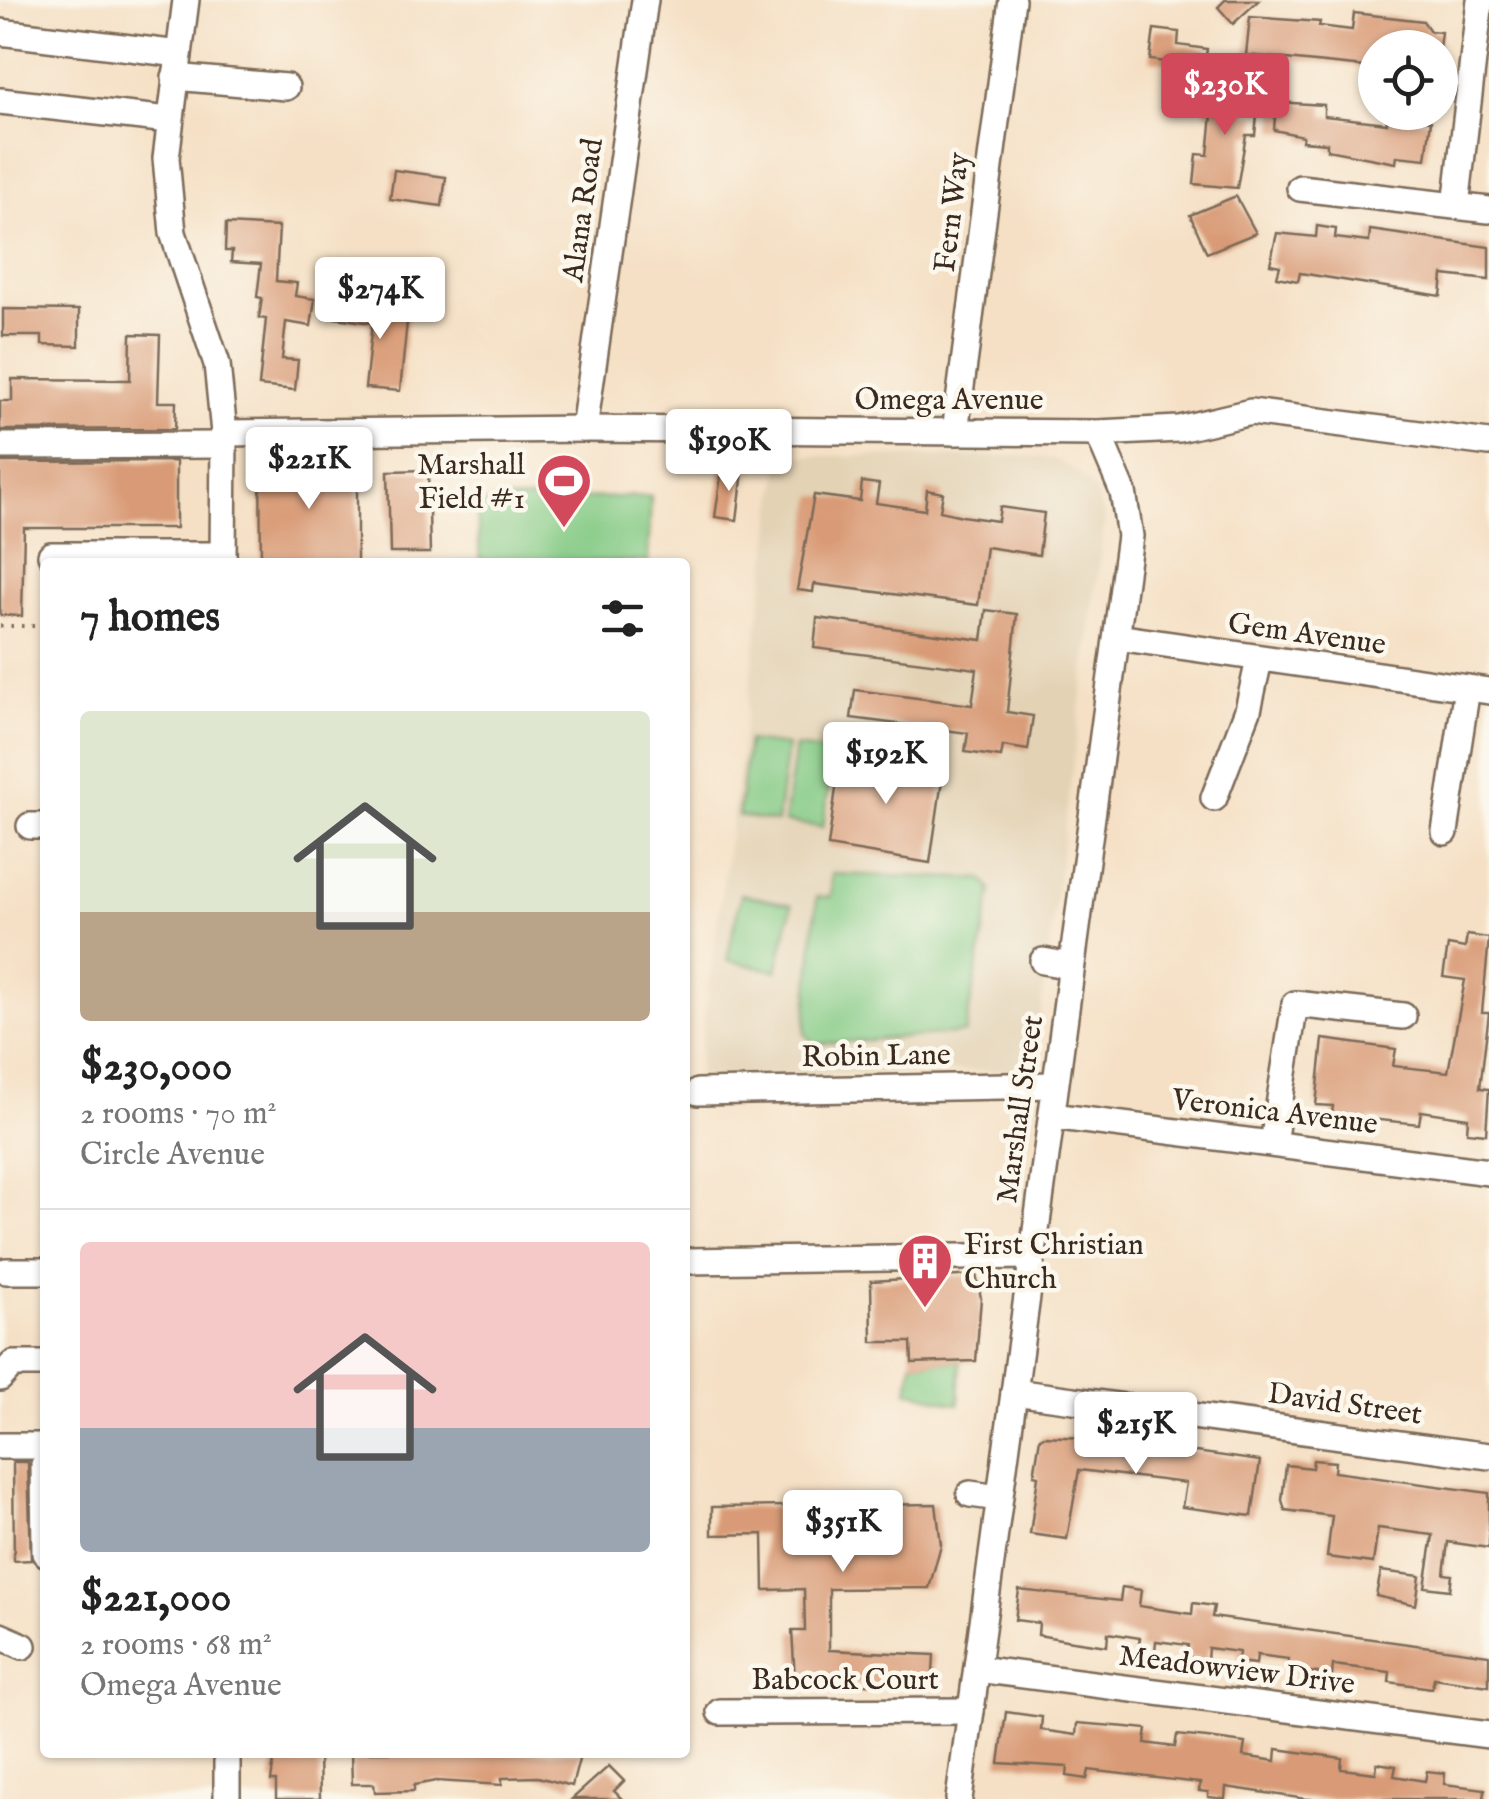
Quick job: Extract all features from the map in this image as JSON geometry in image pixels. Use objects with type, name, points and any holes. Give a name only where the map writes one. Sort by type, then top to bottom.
[{"type":"street","points":[[186,0],[166,158],[173,233],[217,364],[223,439],[223,558]]},
{"type":"street","name":"Alana Road","points":[[584,429],[645,0]]},
{"type":"street","name":"Fern Way","points":[[955,432],[1012,0]]},
{"type":"street","points":[[1456,206],[1480,0]]},
{"type":"street","points":[[0,32],[286,86]]},
{"type":"street","points":[[0,100],[169,120]]},
{"type":"street","points":[[1300,188],[1489,210]]},
{"type":"street","name":"Omega Avenue","points":[[0,446],[584,429],[1098,433],[1180,429],[1251,412],[1489,443]]},
{"type":"street","name":"Marshall Street","points":[[959,1799],[1130,525],[1115,468],[1098,433]]},
{"type":"street","points":[[50,555],[180,558]]},
{"type":"street","name":"Gem Avenue","points":[[1117,637],[1478,689]]},
{"type":"street","points":[[1214,798],[1248,710],[1259,660]]},
{"type":"street","points":[[1445,832],[1478,689]]},
{"type":"street","points":[[1061,834],[1088,838]]},
{"type":"street","points":[[1044,961],[1071,966]]},
{"type":"street","points":[[1273,1144],[1295,1004],[1403,1016]]},
{"type":"street","name":"Robin Lane","points":[[698,1092],[1055,1084]]},
{"type":"street","name":"Veronica Avenue","points":[[1052,1116],[1489,1172]]},
{"type":"street","points":[[690,1261],[1031,1256]]},
{"type":"street","points":[[6,1271],[40,1271]]},
{"type":"street","points":[[0,1378],[13,1364],[40,1364]]},
{"type":"street","name":"David Street","points":[[1014,1392],[1489,1456]]},
{"type":"street","points":[[0,1446],[40,1446]]},
{"type":"street","points":[[978,1452],[1005,1456]]},
{"type":"street","points":[[970,1494],[999,1498]]},
{"type":"street","name":"Meadowview Drive","points":[[977,1669],[1489,1735]]},
{"type":"street","name":"Babcock Court","points":[[720,1712],[971,1711]]},
{"type":"street","points":[[227,1758],[227,1799]]},
{"type":"path","points":[[0,626],[40,626]]},
{"type":"shaded area","points":[[781,456],[1054,459],[1076,471],[1095,491],[1105,518],[1033,1070],[697,1076]]},
{"type":"green space","name":"Marshall Field #1","points":[[651,496],[648,558],[480,558],[477,510],[490,501]]},
{"type":"green space","points":[[748,741],[787,746],[777,822],[738,816]]},
{"type":"green space","points":[[795,747],[834,752],[823,827],[784,822]]},
{"type":"green space","points":[[832,874],[983,879],[992,890],[965,1033],[815,1044],[805,1034],[817,897],[831,897]]},
{"type":"green space","points":[[741,894],[792,905],[777,971],[727,960]]},
{"type":"green space","points":[[961,1361],[959,1404],[908,1392],[912,1363]]},
{"type":"building","points":[[1225,0],[1259,0],[1233,24],[1218,7]]},
{"type":"building","points":[[1354,13],[1423,21],[1429,30],[1358,30],[1358,66],[1246,55],[1250,17],[1320,22],[1319,26],[1352,30]]},
{"type":"building","points":[[1154,29],[1179,32],[1178,45],[1207,49],[1204,67],[1150,60]]},
{"type":"building","points":[[1207,85],[1241,88],[1244,113],[1257,115],[1255,135],[1246,135],[1237,188],[1194,184],[1197,154],[1208,155],[1212,114],[1205,113]]},
{"type":"building","points":[[1276,102],[1324,105],[1324,116],[1358,120],[1358,130],[1430,130],[1426,159],[1397,156],[1396,163],[1327,150],[1327,143],[1302,141],[1303,136],[1274,130]]},
{"type":"building","points":[[394,170],[446,177],[442,206],[390,199]]},
{"type":"building","points":[[1236,196],[1256,233],[1207,253],[1190,215]]},
{"type":"building","points":[[226,224],[279,227],[276,281],[297,283],[295,296],[315,299],[311,326],[286,322],[282,359],[298,360],[295,390],[259,386],[266,319],[259,318],[262,298],[257,297],[261,264],[231,262],[232,251],[225,251]]},
{"type":"building","points":[[1317,226],[1336,229],[1335,238],[1369,242],[1370,230],[1489,247],[1489,280],[1443,275],[1441,296],[1300,273],[1298,281],[1277,277],[1280,266],[1270,264],[1277,233],[1316,237]]},
{"type":"building","points":[[350,297],[370,300],[369,308],[408,312],[400,391],[365,388],[372,323],[335,318],[336,304],[348,306]]},
{"type":"building","points":[[3,309],[79,310],[79,346],[42,345],[42,336],[3,336]]},
{"type":"building","points":[[131,334],[160,335],[158,402],[176,402],[175,429],[0,430],[0,401],[12,401],[12,379],[130,380]]},
{"type":"building","points":[[176,461],[176,528],[24,528],[22,616],[0,615],[0,462]]},
{"type":"building","points":[[260,463],[357,463],[357,558],[261,558]]},
{"type":"building","points":[[722,468],[743,471],[737,520],[715,517]]},
{"type":"building","points":[[428,470],[430,553],[390,553],[388,471]]},
{"type":"building","points":[[862,482],[879,484],[876,503],[925,510],[927,490],[943,493],[940,511],[962,516],[998,521],[1000,507],[1044,513],[1039,555],[986,547],[978,605],[814,584],[813,592],[797,590],[814,495],[860,501]]},
{"type":"building","points":[[986,610],[1017,614],[1007,712],[1033,716],[1028,750],[1003,746],[1001,757],[965,752],[968,733],[851,718],[855,690],[972,705],[977,669],[814,648],[817,618],[982,640]]},
{"type":"building","points":[[841,752],[944,766],[930,863],[828,846]]},
{"type":"building","points":[[1467,935],[1489,938],[1482,1013],[1489,1013],[1480,1088],[1489,1089],[1486,1134],[1467,1132],[1468,1118],[1421,1111],[1419,1124],[1370,1119],[1369,1128],[1331,1123],[1333,1106],[1316,1105],[1323,1039],[1396,1049],[1393,1066],[1448,1072],[1465,980],[1443,977],[1448,945],[1465,948]]},
{"type":"building","name":"First Christian Church","points":[[976,1275],[981,1298],[976,1361],[912,1363],[911,1342],[872,1342],[871,1281]]},
{"type":"building","points":[[1040,1438],[1103,1439],[1260,1461],[1252,1516],[1182,1507],[1186,1483],[1079,1470],[1067,1539],[1030,1534],[1038,1476],[1034,1475]]},
{"type":"building","points":[[1313,1460],[1335,1462],[1334,1472],[1489,1493],[1489,1548],[1448,1542],[1444,1574],[1452,1575],[1450,1590],[1425,1587],[1433,1535],[1378,1528],[1373,1563],[1327,1557],[1332,1516],[1285,1510],[1282,1500],[1286,1465],[1312,1468]]},
{"type":"building","points":[[13,1462],[28,1462],[31,1560],[14,1561]]},
{"type":"building","points":[[936,1504],[941,1545],[929,1588],[829,1589],[829,1650],[934,1655],[932,1688],[795,1680],[792,1631],[805,1631],[804,1589],[764,1590],[763,1534],[712,1535],[712,1507]]},
{"type":"building","points":[[1381,1571],[1420,1576],[1416,1605],[1376,1596]]},
{"type":"building","points":[[1122,1587],[1141,1590],[1139,1606],[1192,1614],[1193,1603],[1214,1606],[1212,1617],[1489,1655],[1489,1686],[1434,1678],[1432,1688],[1389,1682],[1390,1672],[1333,1665],[1332,1675],[1287,1669],[1289,1659],[1257,1655],[1256,1664],[1238,1662],[1239,1652],[1208,1648],[1207,1660],[1187,1657],[1188,1645],[1156,1641],[1155,1651],[1138,1649],[1140,1638],[1108,1633],[1107,1646],[1038,1635],[1039,1623],[1015,1620],[1019,1590],[1120,1601]]},
{"type":"building","points":[[1006,1712],[1042,1717],[1041,1730],[1076,1735],[1077,1723],[1147,1729],[1145,1743],[1175,1747],[1177,1735],[1245,1743],[1243,1756],[1276,1761],[1277,1749],[1342,1758],[1341,1769],[1376,1773],[1377,1763],[1396,1766],[1394,1776],[1425,1781],[1427,1771],[1445,1773],[1444,1784],[1485,1789],[1484,1799],[1306,1799],[1226,1787],[1225,1799],[1208,1797],[1208,1792],[1199,1791],[1200,1783],[1089,1770],[1087,1779],[1067,1776],[1068,1767],[999,1763]]},
{"type":"building","points":[[274,1758],[319,1758],[320,1799],[276,1799],[276,1781],[271,1781]]},
{"type":"building","points":[[351,1758],[579,1758],[572,1786],[538,1777],[502,1778],[502,1785],[436,1781],[414,1785],[414,1791],[375,1792],[374,1784],[352,1784]]},
{"type":"building","points":[[609,1766],[624,1781],[614,1791],[622,1799],[572,1799]]},
{"type":"place","name":"Marshall Field #1","points":[[564,530]]},
{"type":"place","name":"First Christian Church","points":[[925,1310]]}]
